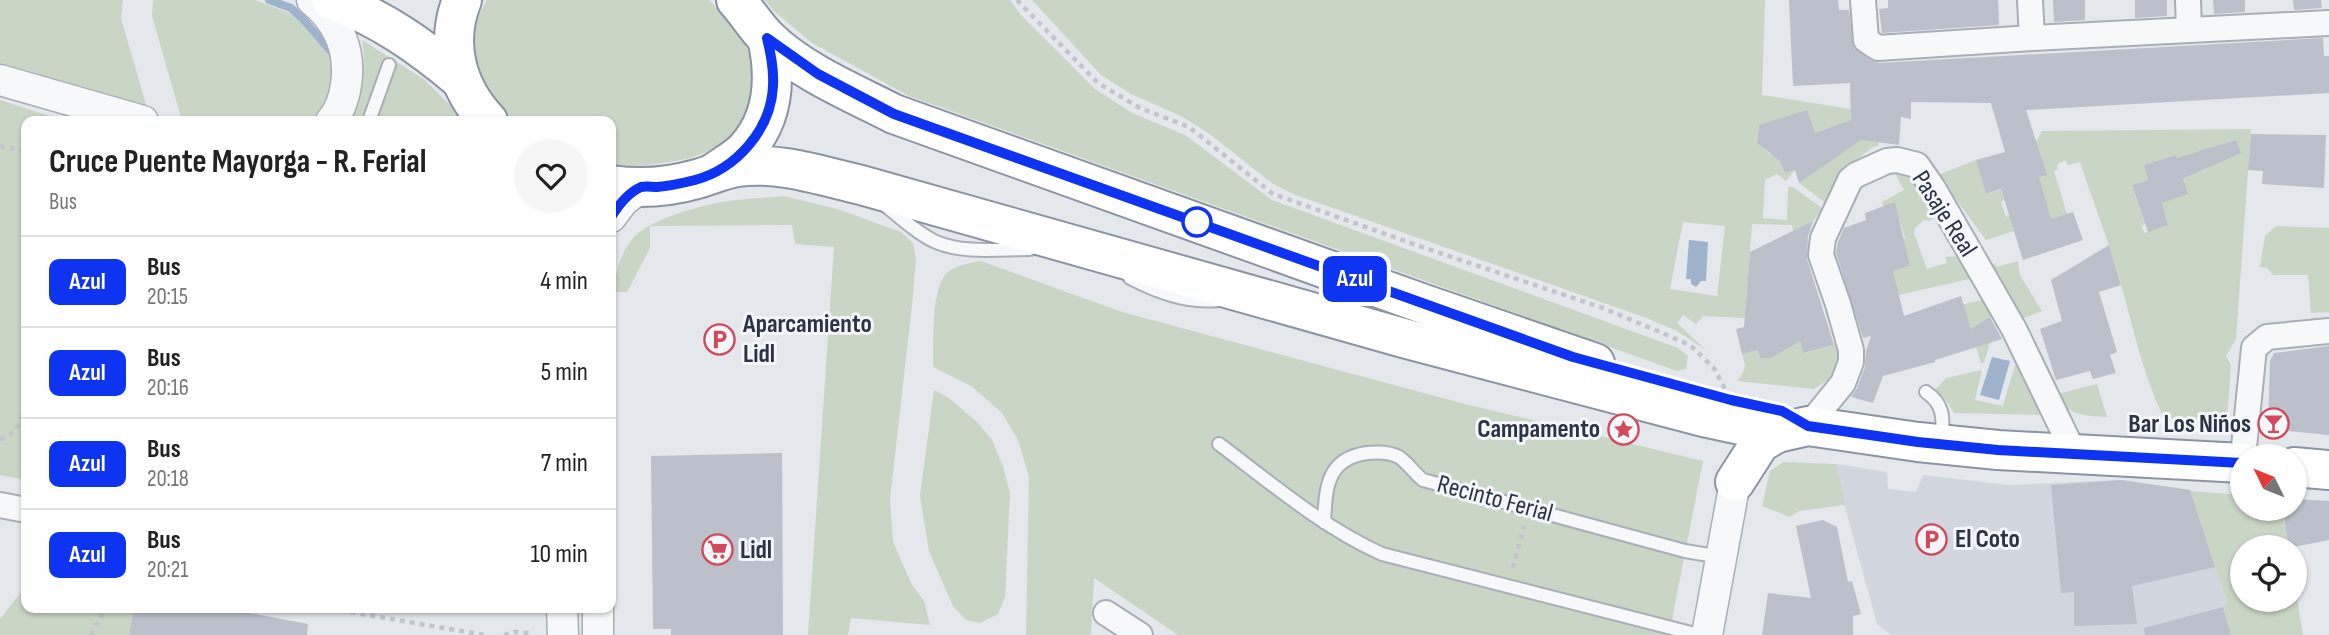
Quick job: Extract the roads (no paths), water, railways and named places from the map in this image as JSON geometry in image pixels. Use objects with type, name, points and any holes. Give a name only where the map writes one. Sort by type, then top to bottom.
[{"type":"highway","points":[[331,0],[365,14],[401,35],[461,80]]},
{"type":"highway","points":[[462,0],[455,17],[453,44],[461,80],[484,116]]},
{"type":"highway","points":[[736,0],[767,38],[818,74],[894,114],[1717,409]]},
{"type":"highway","points":[[715,172],[745,150],[756,136],[765,117],[773,89],[773,64],[767,38]]},
{"type":"highway","points":[[627,186],[677,183],[740,167],[766,166],[811,173],[1420,342],[1717,409],[1782,411],[1793,429]]},
{"type":"highway","points":[[1717,409],[1730,449],[1735,482]]},
{"type":"highway","points":[[1735,482],[1760,443],[1793,429],[1998,450],[2230,462]]},
{"type":"highway","points":[[2307,468],[2329,470]]},
{"type":"street","points":[[312,0],[330,16],[345,42],[348,62],[344,92],[334,116]]},
{"type":"street","points":[[1863,0],[1866,40],[1874,47],[2329,23]]},
{"type":"street","points":[[2030,0],[2032,37]]},
{"type":"street","points":[[2188,0],[2189,30]]},
{"type":"street","points":[[0,80],[126,116]]},
{"type":"street","name":"Pasaje Real","points":[[1793,429],[1843,383],[1852,362],[1838,304],[1821,255],[1823,238],[1850,180],[1877,164],[1897,160],[1917,165],[1933,188],[2014,329],[2074,453]]},
{"type":"street","points":[[616,210],[627,186]]},
{"type":"street","points":[[2244,444],[2255,348],[2267,337],[2329,331]]},
{"type":"street","points":[[1707,635],[1735,482]]},
{"type":"street","points":[[0,505],[21,509]]},
{"type":"street","points":[[598,613],[598,635]]},
{"type":"street","points":[[1106,613],[1140,635]]},
{"type":"lane","points":[[371,116],[389,65]]},
{"type":"lane","points":[[1926,392],[1935,398],[1941,407],[1941,444]]},
{"type":"lane","points":[[1219,444],[1324,522],[1363,546],[1382,554],[1699,635]]},
{"type":"lane","name":"Recinto Ferial","points":[[1324,522],[1329,478],[1339,464],[1354,456],[1385,453],[1399,457],[1423,480],[1685,551],[1721,557]]},
{"type":"water","points":[[1689,240],[1708,242],[1706,281],[1701,281],[1696,287],[1691,284],[1691,279],[1686,279]]},
{"type":"water","points":[[1992,357],[2010,361],[1999,400],[1980,395]]},
{"type":"waterway","points":[[269,0],[291,8],[334,55]]},
{"type":"place","name":"Aparcamiento Lidl","points":[[720,339]]},
{"type":"place","name":"Bar Los Niños","points":[[2274,424]]},
{"type":"place","name":"Campamento","points":[[1623,429]]},
{"type":"place","name":"El Coto","points":[[1932,539]]},
{"type":"place","name":"Lidl","points":[[717,550]]}]
